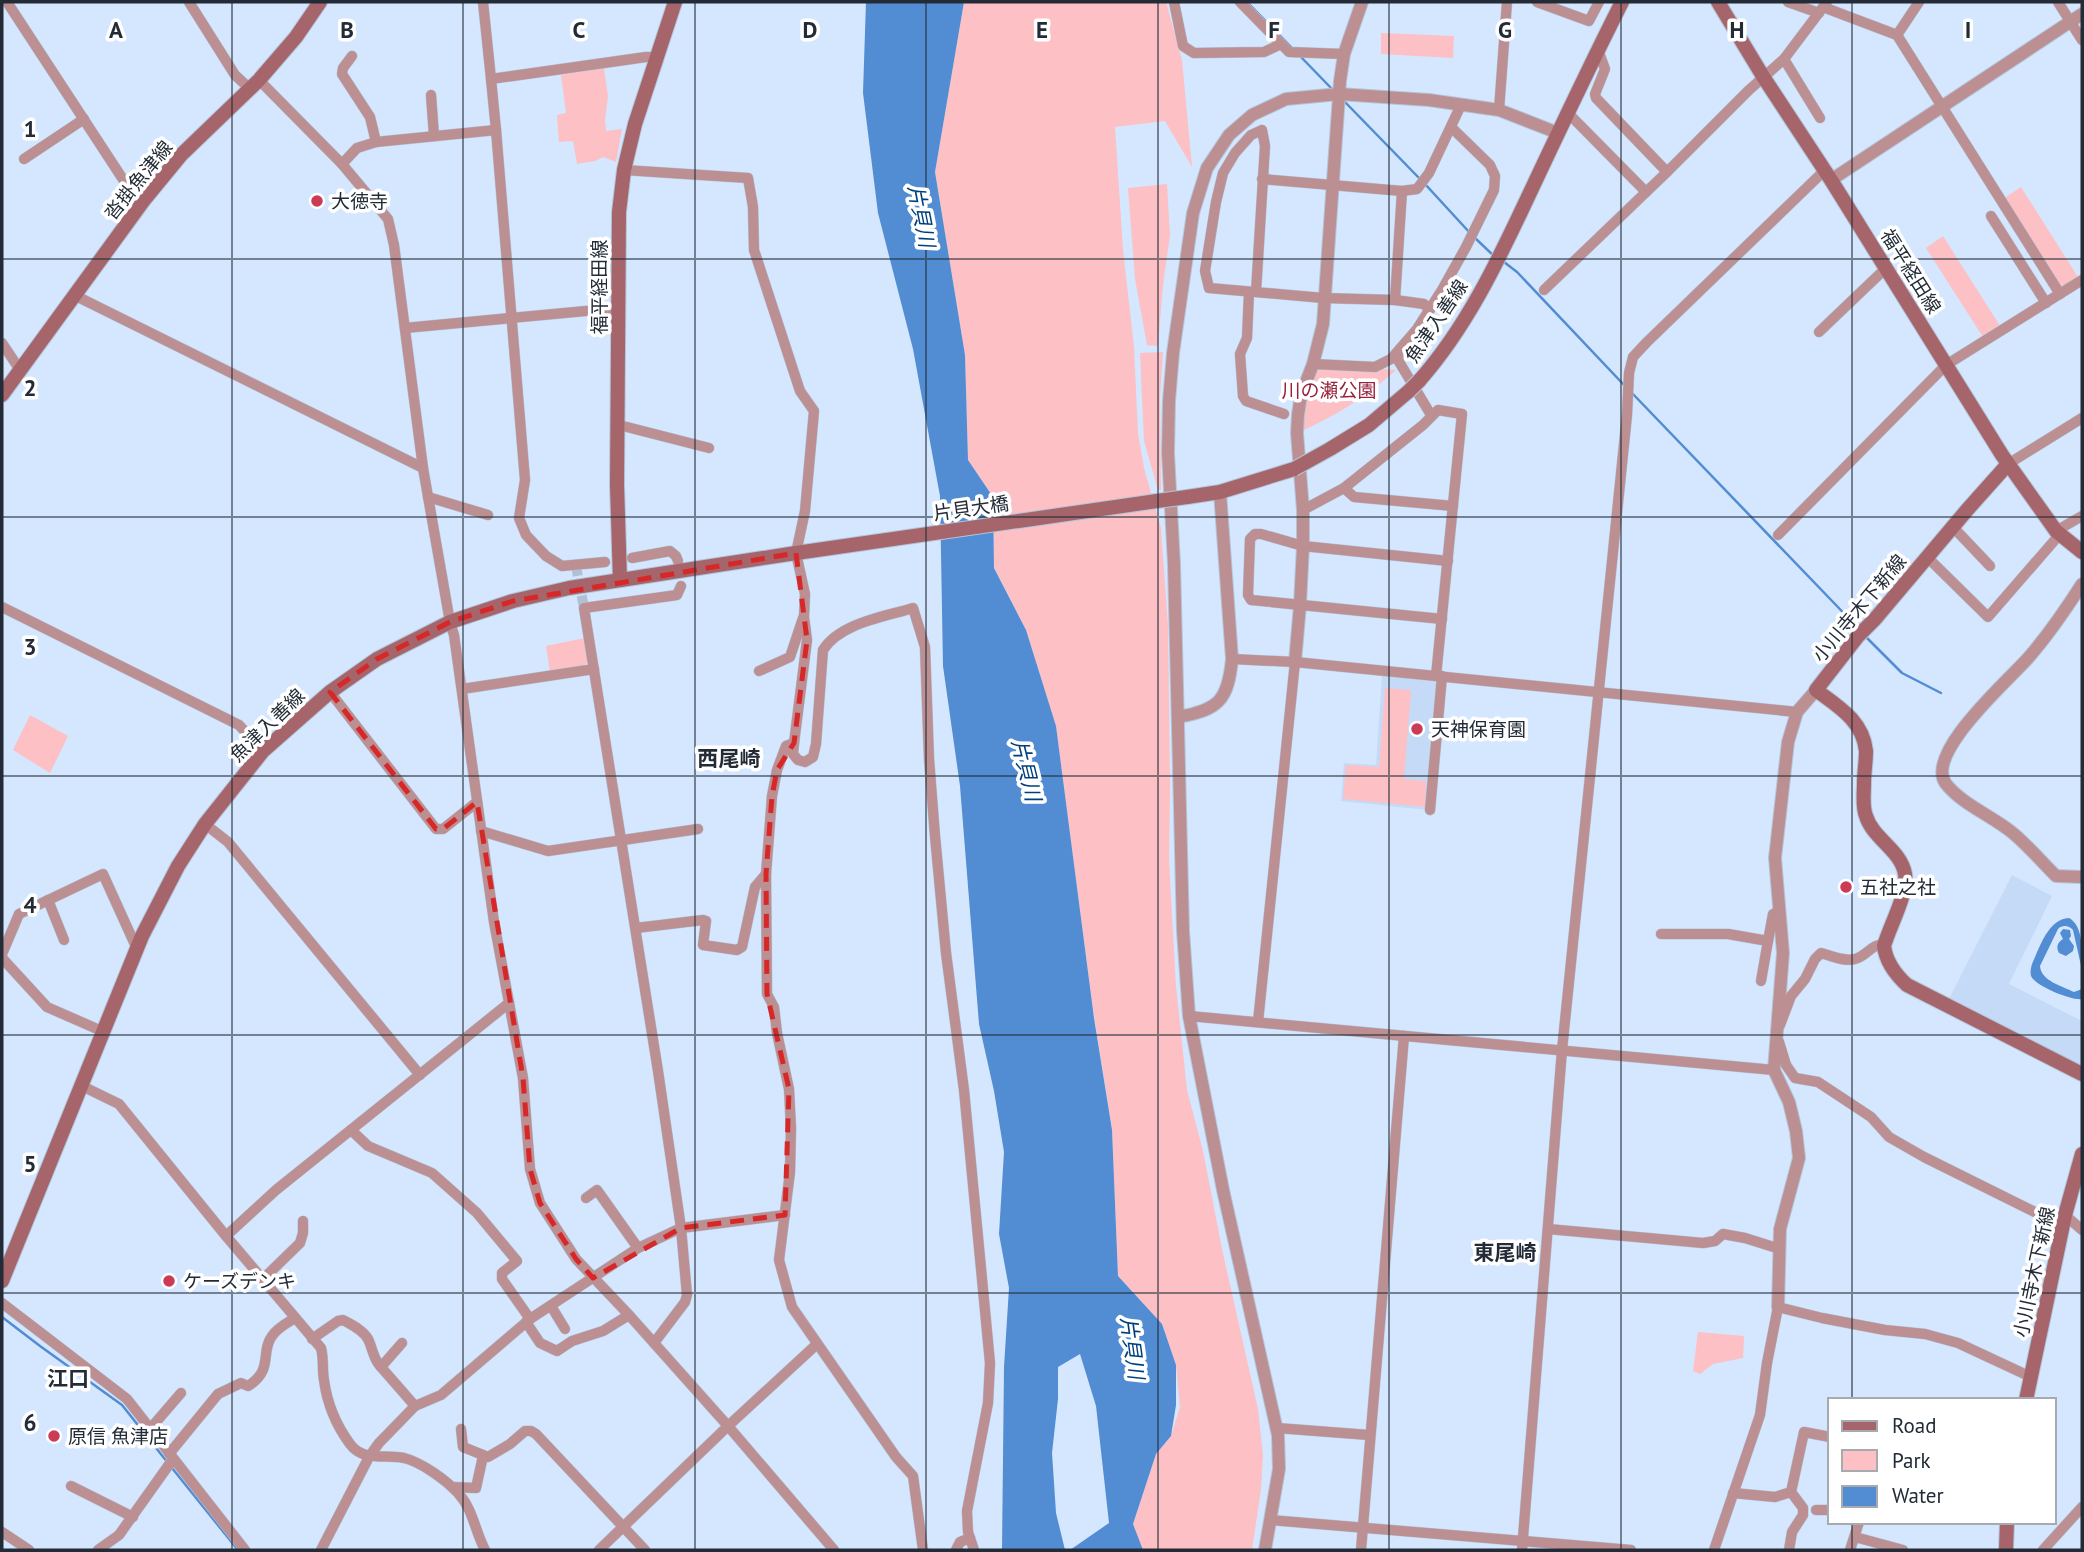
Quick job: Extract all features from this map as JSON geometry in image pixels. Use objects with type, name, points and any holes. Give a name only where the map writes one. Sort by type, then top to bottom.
[{"type":"main road","name":"沓掛魚津線","points":[[2,394],[144,200],[181,155],[255,84],[296,37],[320,2]]},
{"type":"main road","name":"福平経田線","points":[[620,580],[617,485],[619,222],[625,170],[635,124],[676,2]]},
{"type":"main road","name":"魚津入善線","points":[[1140,503],[1220,492],[1294,469],[1369,425],[1414,386],[1442,353],[1467,315],[1506,244],[1622,2]]},
{"type":"main road","name":"福平経田線","points":[[1718,2],[2008,464],[2058,532],[2082,552]]},
{"type":"main road","name":"小川寺木下新線","points":[[1885,944],[1904,889],[1905,875],[1902,864],[1874,831],[1866,817],[1866,752],[1860,730],[1844,711],[1816,690],[1858,636],[2008,464]]},
{"type":"main road","name":"片貝大橋","points":[[802,552],[1140,503]]},
{"type":"main road","name":"魚津入善線","points":[[2,1281],[156,906],[205,824],[263,751],[330,692],[377,659],[450,622],[513,601],[569,588],[802,552]]},
{"type":"main road","points":[[1885,944],[1885,955],[1897,976],[1907,985],[2082,1074]]},
{"type":"main road","name":"小川寺木下新線","points":[[2026,1398],[2064,1220],[2082,1154]]},
{"type":"main road","points":[[2005,1524],[2006,1550]]},
{"type":"street","points":[[6,2],[128,187],[144,200]]},
{"type":"street","points":[[189,2],[235,75],[255,84],[342,164],[388,219],[394,245],[423,468],[454,635],[494,922],[523,1078],[530,1169],[540,1203],[576,1259],[654,1343],[834,1550]]},
{"type":"street","points":[[483,2],[524,480],[519,518],[526,535],[546,555],[562,566],[605,562]]},
{"type":"street","points":[[1174,2],[1183,46],[1194,53],[1264,52],[1282,44]]},
{"type":"street","points":[[1240,2],[1289,52],[1344,54]]},
{"type":"street","points":[[1499,110],[1507,2]]},
{"type":"street","points":[[1537,2],[1589,21],[1599,2]]},
{"type":"street","points":[[1788,2],[1823,7],[1897,35],[2060,294]]},
{"type":"street","points":[[1897,35],[1919,2]]},
{"type":"street","points":[[2058,2],[2082,40]]},
{"type":"street","points":[[1258,1022],[1300,605],[1303,510],[1298,415],[1301,396],[1313,364],[1323,324],[1339,94],[1344,54],[1359,3]]},
{"type":"street","points":[[1544,290],[1784,59],[1823,7]]},
{"type":"street","points":[[1522,1546],[1562,1050],[1627,415],[1629,373],[1633,357],[1828,175],[1941,107],[2082,14]]},
{"type":"street","points":[[1598,50],[1605,69],[1595,94],[1596,98],[1667,172]]},
{"type":"street","points":[[352,56],[342,74],[370,117],[376,142]]},
{"type":"street","points":[[491,79],[657,57]]},
{"type":"street","points":[[1784,59],[1820,118]]},
{"type":"street","points":[[1265,1550],[1279,1469],[1277,1428],[1223,1190],[1189,1016],[1183,931],[1174,564],[1168,453],[1173,353],[1193,213],[1207,168],[1229,135],[1252,115],[1286,100],[1339,94],[1429,100],[1499,110],[1558,133]]},
{"type":"street","points":[[431,95],[434,136]]},
{"type":"street","points":[[1262,179],[1402,191],[1417,189],[1429,173],[1461,104]]},
{"type":"street","points":[[1568,113],[1646,192]]},
{"type":"street","points":[[24,159],[84,119]]},
{"type":"street","points":[[1313,364],[1375,367],[1391,359],[1430,310],[1466,247],[1494,190],[1495,176],[1490,165],[1451,127]]},
{"type":"street","points":[[342,164],[357,148],[376,142],[496,130]]},
{"type":"street","points":[[1284,414],[1246,401],[1243,396],[1240,354],[1247,338],[1253,292],[1265,146],[1262,130],[1251,135],[1235,153],[1223,173],[1205,271],[1209,288],[1253,292],[1324,298],[1395,300],[1424,304],[1430,310]]},
{"type":"street","points":[[625,170],[748,178],[753,207],[754,250],[800,391],[814,411],[802,552],[807,640],[793,754],[798,760],[806,762],[813,757],[823,650],[830,640],[854,626],[913,608],[925,647],[935,836],[946,953],[964,1090],[990,1363],[988,1403],[967,1511],[974,1550]]},
{"type":"street","points":[[1395,300],[1402,191]]},
{"type":"street","points":[[1991,216],[2046,303]]},
{"type":"street","points":[[1819,332],[1886,268]]},
{"type":"street","points":[[1778,535],[1946,365],[2082,280]]},
{"type":"street","points":[[75,295],[423,468]]},
{"type":"street","points":[[405,328],[618,308]]},
{"type":"street","points":[[2,343],[20,370]]},
{"type":"street","points":[[1400,349],[1398,360],[1431,415]]},
{"type":"street","points":[[1303,510],[1344,488],[1423,425],[1431,415],[1438,411],[1462,414],[1442,619],[1430,810]]},
{"type":"street","points":[[2008,464],[2082,421]]},
{"type":"street","points":[[619,425],[709,447]]},
{"type":"street","points":[[1344,488],[1354,497],[1453,506]]},
{"type":"street","points":[[1178,717],[1201,713],[1222,699],[1230,681],[1232,659],[1220,492]]},
{"type":"street","points":[[428,497],[488,515]]},
{"type":"street","points":[[1927,557],[1988,617],[2058,532],[2082,516]]},
{"type":"street","points":[[1953,527],[1990,566]]},
{"type":"street","points":[[1442,619],[1251,600],[1248,595],[1250,539],[1255,534],[1261,534],[1303,547],[1448,561]]},
{"type":"street","points":[[632,558],[670,551],[678,561]]},
{"type":"street","points":[[2082,584],[2029,656],[1965,726],[1945,757],[1942,771],[1944,782],[2014,834],[2056,876],[2082,877]]},
{"type":"street","points":[[654,1343],[685,1302],[687,1294],[681,1228],[659,1071],[584,608],[677,595],[681,586]]},
{"type":"street","points":[[2,607],[239,725],[263,751]]},
{"type":"street","points":[[758,671],[790,657],[804,617]]},
{"type":"street","points":[[1232,659],[1295,662],[1797,712]]},
{"type":"street","points":[[462,689],[594,668]]},
{"type":"street","points":[[1714,1550],[1760,1415],[1778,1307],[1780,1229],[1799,1158],[1789,1102],[1774,1070],[1783,953],[1775,858],[1788,743],[1797,712],[1816,690]]},
{"type":"street","points":[[330,692],[436,829],[443,829],[477,802]]},
{"type":"street","points":[[794,743],[786,746],[777,770],[770,815],[766,874],[767,994],[774,1007],[789,1089],[790,1172],[779,1260],[792,1307],[895,1457],[913,1476],[923,1550]]},
{"type":"street","points":[[205,824],[228,842],[419,1075]]},
{"type":"street","points":[[481,831],[548,851],[698,829]]},
{"type":"street","points":[[104,1032],[47,1007],[2,956],[19,914],[103,874],[137,949]]},
{"type":"street","points":[[636,928],[703,920],[706,921],[703,944],[737,950],[742,947],[755,887],[766,874]]},
{"type":"street","points":[[48,901],[64,940]]},
{"type":"street","points":[[1761,981],[1773,914],[1780,911]]},
{"type":"street","points":[[1661,934],[1728,934],[1768,941]]},
{"type":"street","points":[[1776,1030],[1781,1025],[1791,996],[1821,953],[1847,960],[1855,959],[1872,947],[1885,944]]},
{"type":"street","points":[[226,1236],[276,1190],[509,1003]]},
{"type":"street","points":[[1189,1016],[1774,1070]]},
{"type":"street","points":[[1776,1030],[1786,1065],[1795,1078],[1818,1082],[1871,1117],[1889,1137],[1924,1157],[2082,1230]]},
{"type":"street","points":[[1361,1550],[1404,1036]]},
{"type":"street","points":[[82,1086],[119,1104],[321,1348],[323,1378],[331,1410],[351,1446],[369,1457],[407,1459],[444,1479],[466,1503],[485,1550]]},
{"type":"street","points":[[351,1130],[368,1146],[432,1173],[477,1213],[517,1261],[502,1273],[502,1279],[540,1343],[558,1352],[572,1341],[603,1331],[629,1315]]},
{"type":"street","points":[[586,1198],[597,1190],[638,1248]]},
{"type":"street","points":[[321,1550],[369,1457],[379,1443],[415,1406],[441,1395],[528,1321],[638,1248],[681,1228],[785,1214]]},
{"type":"street","points":[[263,1279],[300,1243],[303,1220]]},
{"type":"street","points":[[1548,1229],[1703,1243],[1715,1241],[1723,1234],[1780,1249]]},
{"type":"street","points":[[2,1303],[127,1399],[245,1550]]},
{"type":"street","points":[[551,1306],[565,1329]]},
{"type":"street","points":[[1778,1307],[1885,1330],[1925,1334],[1958,1343],[2031,1377]]},
{"type":"street","points":[[98,1550],[119,1535],[171,1456],[218,1394],[241,1382],[248,1386],[256,1380],[263,1370],[270,1339],[282,1326],[295,1318]]},
{"type":"street","points":[[313,1339],[338,1321],[344,1320],[368,1339],[376,1362],[415,1406]]},
{"type":"street","points":[[381,1367],[402,1343]]},
{"type":"street","points":[[598,1550],[817,1343]]},
{"type":"street","points":[[150,1429],[181,1393]]},
{"type":"street","points":[[1277,1428],[1369,1435]]},
{"type":"street","points":[[461,1429],[463,1447],[488,1457],[510,1444],[519,1434],[531,1431],[645,1550]]},
{"type":"street","points":[[1791,1492],[1804,1432],[1828,1437]]},
{"type":"street","points":[[452,1487],[476,1488],[482,1456]]},
{"type":"street","points":[[71,1486],[132,1517]]},
{"type":"street","points":[[1733,1493],[1776,1497],[1791,1492]]},
{"type":"street","points":[[1789,1550],[1792,1532],[1804,1515],[1797,1497],[1791,1492]]},
{"type":"street","points":[[2043,1550],[2082,1507]]},
{"type":"street","points":[[1816,1510],[1828,1510]]},
{"type":"street","points":[[1270,1520],[1522,1546],[1631,1550]]},
{"type":"street","points":[[1850,1550],[1858,1524]]},
{"type":"street","points":[[2,1532],[29,1550]]},
{"type":"street","points":[[956,1550],[960,1542],[970,1538]]},
{"type":"street","points":[[1855,1538],[1903,1550]]},
{"type":"highlighted area","points":[[796,553],[807,640],[794,743],[777,770],[772,796],[766,874],[767,994],[789,1089],[785,1215],[681,1228],[593,1278],[576,1259],[540,1203],[530,1169],[523,1078],[477,802],[443,829],[436,829],[330,692],[377,659],[450,622],[513,601]]},
{"type":"shaded area","points":[[1382,676],[1438,681],[1428,810],[1341,801],[1344,763],[1376,765]]},
{"type":"shaded area","points":[[2012,875],[2052,896],[2009,984],[2082,1021],[2082,1067],[1949,999]]},
{"type":"green space","points":[[964,2],[1166,2],[1182,60],[1192,167],[1165,121],[1115,127],[1123,250],[1134,347],[1138,434],[1144,468],[1161,528],[1168,626],[1169,861],[1176,986],[1187,1090],[1203,1151],[1258,1409],[1263,1456],[1252,1550],[1143,1550],[1133,1524],[1156,1454],[1171,1436],[1180,1407],[1176,1365],[1162,1324],[1118,1276],[1112,1130],[1092,1002],[1056,726],[1026,630],[994,567],[993,497],[968,460],[965,355],[935,172]]},
{"type":"green space","points":[[1381,33],[1454,36],[1453,58],[1381,54]]},
{"type":"green space","points":[[604,68],[608,96],[606,131],[622,129],[616,162],[603,157],[577,164],[573,141],[559,142],[557,115],[566,113],[561,75]]},
{"type":"green space","points":[[1167,184],[1170,235],[1158,346],[1147,345],[1135,279],[1128,188]]},
{"type":"green space","points":[[2021,187],[2078,277],[2059,289],[2003,199]]},
{"type":"green space","points":[[1943,236],[2000,326],[1983,337],[1926,248]]},
{"type":"green space","points":[[1163,352],[1160,397],[1161,490],[1158,490],[1144,441],[1140,353]]},
{"type":"green space","name":"川の瀬公園","points":[[1313,364],[1396,370],[1349,406],[1297,433]]},
{"type":"green space","points":[[585,638],[589,662],[580,667],[550,672],[546,646]]},
{"type":"green space","points":[[1385,688],[1411,690],[1404,779],[1426,781],[1425,807],[1343,799],[1346,765],[1379,767]]},
{"type":"green space","points":[[30,715],[68,736],[50,773],[13,750]]},
{"type":"green space","points":[[1698,1332],[1744,1336],[1743,1358],[1713,1364],[1700,1374],[1693,1371]]},
{"type":"water","name":"片貝川","points":[[866,2],[964,2],[935,172],[965,355],[968,460],[993,497],[994,568],[1026,630],[1056,726],[1094,1018],[1112,1130],[1118,1276],[1162,1324],[1176,1365],[1176,1405],[1171,1436],[1156,1454],[1133,1524],[1143,1550],[1070,1550],[1109,1523],[1096,1406],[1080,1354],[1058,1367],[1058,1399],[1052,1453],[1056,1513],[1065,1550],[1002,1550],[1004,1367],[1009,1288],[999,1234],[1004,1152],[979,1024],[960,786],[943,666],[940,496],[913,349],[878,213],[863,93]]},
{"type":"water","points":[[2069,918],[2080,933],[2082,970],[2073,930],[2066,926],[2058,929],[2040,966],[2044,976],[2053,982],[2074,992],[2082,989],[2082,999],[2054,992],[2031,976],[2032,964],[2046,935],[2055,923]]},
{"type":"water","points":[[2063,929],[2070,930],[2069,939],[2074,946],[2073,951],[2066,956],[2059,953],[2058,949],[2058,944],[2063,939],[2060,933]]},
{"type":"waterway","points":[[1247,2],[1293,49]]},
{"type":"waterway","points":[[1300,56],[1332,89]]},
{"type":"waterway","points":[[1344,101],[1420,179]]},
{"type":"waterway","points":[[1425,184],[1470,233]]},
{"type":"waterway","points":[[1475,238],[1495,257]]},
{"type":"waterway","points":[[1504,262],[1517,272],[1624,385]]},
{"type":"waterway","points":[[1631,392],[1859,629]]},
{"type":"waterway","points":[[1866,637],[1902,673],[1941,693]]},
{"type":"waterway","points":[[2,1317],[122,1405],[168,1463]]},
{"type":"waterway","points":[[172,1468],[238,1550]]},
{"type":"tunnel","points":[[576,566],[584,608]]},
{"type":"place","name":"大徳寺","points":[[317,201]]},
{"type":"place","name":"天神保育園","points":[[1417,729]]},
{"type":"place","name":"五社之社","points":[[1846,887]]},
{"type":"place","name":"ケーズデンキ","points":[[169,1281]]},
{"type":"place","name":"原信 魚津店","points":[[54,1436]]},
{"type":"district","name":"西尾崎","points":[[729,759]]},
{"type":"district","name":"東尾崎","points":[[1505,1253]]},
{"type":"district","name":"江口","points":[[68,1379]]}]
